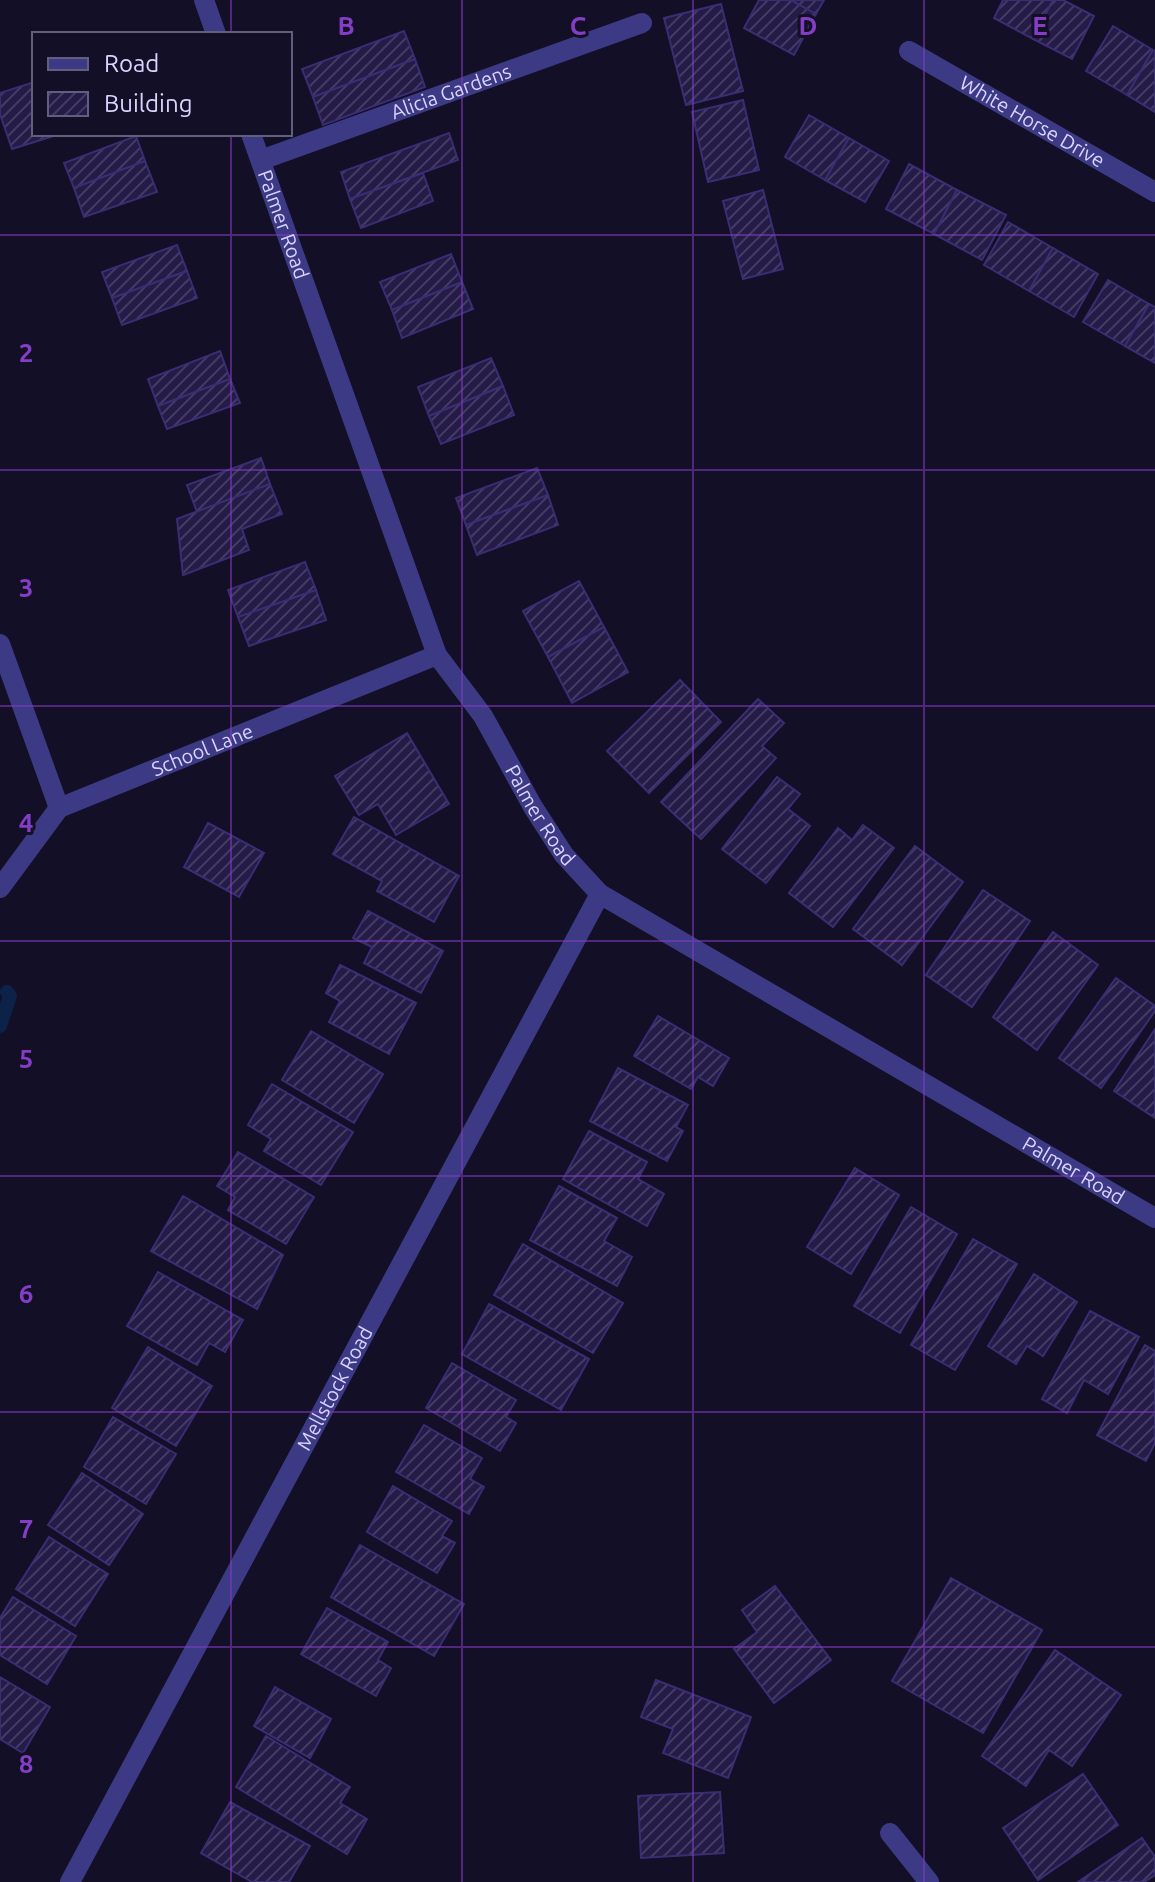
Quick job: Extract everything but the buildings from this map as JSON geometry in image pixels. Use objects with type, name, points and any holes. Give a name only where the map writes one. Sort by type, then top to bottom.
[{"type":"street","points":[[204,0],[215,32]]},
{"type":"street","name":"Alicia Gardens","points":[[261,160],[642,23]]},
{"type":"street","name":"White Horse Drive","points":[[909,51],[1155,192]]},
{"type":"street","name":"Palmer Road","points":[[252,136],[437,655],[483,716],[533,807],[564,855],[600,894],[1155,1218]]},
{"type":"street","points":[[0,644],[59,808],[0,888]]},
{"type":"street","name":"School Lane","points":[[59,808],[437,655]]},
{"type":"street","name":"Mellstock Road","points":[[70,1882],[600,894]]},
{"type":"street","points":[[890,1833],[929,1882]]},
{"type":"waterway","points":[[0,1026],[10,996],[7,992]]}]
